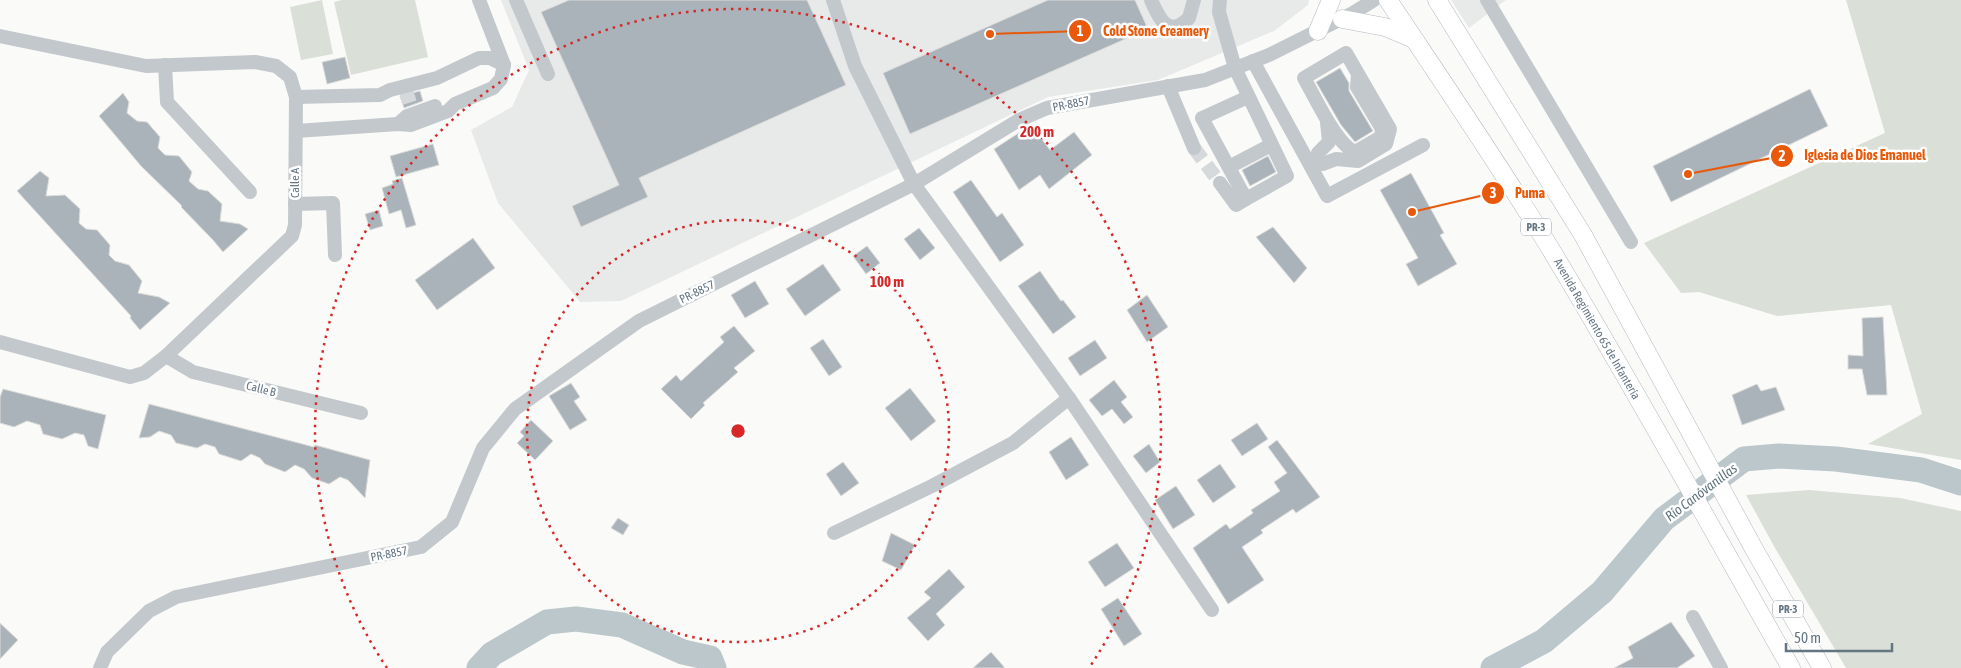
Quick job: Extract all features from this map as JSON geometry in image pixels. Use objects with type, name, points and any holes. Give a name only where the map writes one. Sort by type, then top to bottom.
[{"type":"main road","points":[[1318,31],[1331,0]]},
{"type":"main road","name":"Avenida Regimiento 65 de Infantería","points":[[1388,0],[1471,124],[1552,252],[1650,419],[1791,668]]},
{"type":"main road","name":"PR-3","points":[[1437,0],[1583,235],[1754,549],[1822,668]]},
{"type":"main road","points":[[1342,19],[1385,27],[1414,40]]},
{"type":"street","points":[[296,132],[398,124],[411,125],[448,111],[454,104],[493,88],[501,79],[504,64],[480,0]]},
{"type":"street","points":[[516,0],[548,74]]},
{"type":"street","points":[[833,0],[854,66],[914,184],[1069,398],[1212,610]]},
{"type":"street","points":[[1151,0],[1164,23],[1169,27],[1175,27],[1189,18],[1194,0]]},
{"type":"street","points":[[1220,0],[1219,12],[1235,68],[1287,176],[1236,205],[1220,183]]},
{"type":"street","name":"PR-8857","points":[[100,668],[107,652],[149,611],[176,597],[421,547],[452,522],[483,448],[515,409],[638,321],[914,184],[1019,120],[1048,108],[1205,80],[1269,55],[1342,19],[1374,0]]},
{"type":"street","points":[[1486,0],[1631,242]]},
{"type":"street","name":"Calle A","points":[[0,36],[146,66],[256,62],[276,66],[290,77],[296,97],[295,225],[292,236],[166,356],[144,373],[130,377],[0,342]]},
{"type":"street","points":[[1314,164],[1323,164],[1336,160],[1358,161],[1386,144],[1390,129],[1346,53],[1304,78],[1346,148],[1355,152],[1380,137],[1382,129],[1357,87],[1358,74]]},
{"type":"street","points":[[380,95],[390,90],[434,78],[480,58],[490,58],[504,64]]},
{"type":"street","points":[[1253,61],[1314,164],[1327,196],[1424,144]]},
{"type":"street","points":[[165,65],[167,102],[250,192]]},
{"type":"street","points":[[420,92],[431,88],[434,78]]},
{"type":"street","points":[[1168,86],[1194,148]]},
{"type":"street","points":[[296,97],[380,95],[401,98]]},
{"type":"street","points":[[1184,126],[1248,97]]},
{"type":"street","points":[[1202,118],[1246,199]]},
{"type":"street","points":[[1314,164],[1318,153],[1329,142],[1327,119]]},
{"type":"street","points":[[1229,167],[1271,145]]},
{"type":"street","points":[[295,204],[333,203],[335,255]]},
{"type":"street","name":"Calle B","points":[[166,356],[193,372],[361,413]]},
{"type":"street","points":[[834,533],[932,486],[1013,443],[1069,398]]},
{"type":"street","points":[[1692,617],[1718,667]]},
{"type":"shaded area","points":[[322,0],[333,54],[301,60],[290,7]]},
{"type":"shaded area","points":[[342,0],[415,0],[428,57],[351,75],[334,2]]},
{"type":"shaded area","points":[[501,0],[1309,0],[1308,5],[1274,31],[1158,80],[1048,97],[621,301],[580,302],[498,203],[471,130],[512,107],[529,70]]},
{"type":"shaded area","points":[[1451,0],[1506,0],[1469,28]]},
{"type":"shaded area","points":[[1846,0],[1961,0],[1961,460],[1868,444],[1922,414],[1891,305],[1777,316],[1699,292],[1681,293],[1644,243],[1885,133]]},
{"type":"shaded area","points":[[1809,490],[1900,498],[1961,511],[1961,668],[1846,668],[1746,495]]},
{"type":"building","points":[[569,0],[807,0],[846,85],[639,178],[648,197],[581,227],[572,206],[619,185],[541,12]]},
{"type":"building","points":[[1048,0],[1135,0],[1148,29],[910,134],[883,73]]},
{"type":"building","points":[[345,57],[350,78],[327,84],[322,62]]},
{"type":"building","points":[[1340,68],[1349,83],[1349,91],[1373,131],[1355,142],[1341,125],[1316,82]]},
{"type":"building","points":[[1810,89],[1828,126],[1671,202],[1653,166]]},
{"type":"building","points":[[420,91],[423,101],[404,108],[400,96]]},
{"type":"building","points":[[123,93],[129,102],[127,113],[137,121],[147,122],[160,137],[158,148],[165,155],[179,156],[192,172],[189,181],[198,189],[208,191],[222,204],[220,221],[240,224],[248,229],[223,252],[182,206],[141,166],[99,116]]},
{"type":"building","points":[[1031,125],[1050,150],[1074,132],[1092,155],[1049,189],[1040,175],[1019,190],[994,149]]},
{"type":"building","points":[[433,144],[439,165],[396,177],[390,156]]},
{"type":"building","points":[[1268,156],[1276,172],[1250,186],[1242,170]]},
{"type":"building","points":[[40,171],[49,178],[46,196],[65,195],[80,209],[79,223],[86,229],[97,230],[110,245],[109,255],[115,261],[129,265],[142,281],[138,293],[159,297],[170,303],[140,330],[130,318],[131,316],[17,191]]},
{"type":"building","points":[[1411,173],[1444,233],[1440,235],[1457,264],[1418,286],[1406,264],[1418,258],[1380,190]]},
{"type":"building","points":[[402,178],[416,225],[406,228],[401,210],[389,214],[382,188],[393,184],[392,181]]},
{"type":"building","points":[[971,180],[997,217],[1002,213],[1024,245],[1000,262],[953,192]]},
{"type":"building","points":[[379,210],[383,226],[370,230],[365,214]]},
{"type":"building","points":[[1273,227],[1307,268],[1294,283],[1256,237]]},
{"type":"building","points":[[919,228],[935,248],[920,260],[904,239]]},
{"type":"building","points":[[473,238],[495,268],[437,310],[415,280]]},
{"type":"building","points":[[867,246],[880,263],[866,274],[853,256]]},
{"type":"building","points":[[823,264],[841,290],[805,316],[786,289]]},
{"type":"building","points":[[1040,271],[1061,301],[1063,300],[1076,317],[1053,334],[1018,286]]},
{"type":"building","points":[[755,281],[769,304],[745,318],[731,295]]},
{"type":"building","points":[[1147,295],[1168,327],[1147,342],[1127,310]]},
{"type":"building","points":[[1883,317],[1887,395],[1867,395],[1862,369],[1848,369],[1848,355],[1863,356],[1862,318]]},
{"type":"building","points":[[734,326],[755,351],[734,368],[738,372],[703,403],[705,405],[691,419],[661,389],[676,375],[681,381],[724,342],[720,337]]},
{"type":"building","points":[[823,339],[842,367],[829,376],[810,348]]},
{"type":"building","points":[[1095,340],[1107,358],[1080,376],[1068,358]]},
{"type":"building","points":[[1114,380],[1127,397],[1121,402],[1133,417],[1124,424],[1112,409],[1102,416],[1089,400]]},
{"type":"building","points":[[571,383],[580,397],[574,401],[587,420],[570,430],[549,396]]},
{"type":"building","points":[[1757,384],[1761,391],[1776,387],[1785,410],[1742,425],[1732,395]]},
{"type":"building","points":[[910,388],[936,421],[911,441],[885,408]]},
{"type":"building","points":[[3,389],[106,415],[98,449],[88,446],[84,435],[75,433],[62,439],[43,434],[40,425],[27,421],[14,427],[0,423],[0,397]]},
{"type":"building","points":[[149,404],[370,460],[365,498],[348,480],[340,477],[329,484],[312,478],[304,469],[295,465],[285,472],[265,464],[260,458],[251,454],[241,461],[219,454],[215,447],[205,444],[197,448],[176,443],[171,435],[159,431],[150,437],[139,438]]},
{"type":"building","points":[[531,420],[553,441],[535,460],[517,443],[524,436],[520,432]]},
{"type":"building","points":[[1257,423],[1268,439],[1242,456],[1231,440]]},
{"type":"building","points":[[1071,437],[1089,465],[1066,480],[1049,452]]},
{"type":"building","points":[[1277,440],[1320,497],[1296,513],[1293,509],[1261,530],[1263,533],[1242,547],[1264,580],[1228,604],[1193,548],[1226,524],[1230,529],[1253,513],[1251,510],[1280,491],[1274,482],[1287,473],[1268,447]]},
{"type":"building","points":[[1149,444],[1160,462],[1146,473],[1133,456]]},
{"type":"building","points":[[843,462],[859,483],[841,496],[826,474]]},
{"type":"building","points":[[1220,464],[1236,487],[1213,503],[1197,480]]},
{"type":"building","points":[[1176,486],[1195,515],[1173,529],[1155,500]]},
{"type":"building","points":[[618,518],[629,525],[623,535],[611,528]]},
{"type":"building","points":[[891,533],[915,545],[901,570],[882,561]]},
{"type":"building","points":[[1117,543],[1134,568],[1105,587],[1088,562]]},
{"type":"building","points":[[949,569],[965,587],[936,614],[945,625],[928,641],[907,618],[931,598],[924,592]]},
{"type":"building","points":[[1118,598],[1142,634],[1124,646],[1101,609]]},
{"type":"building","points":[[1671,622],[1695,656],[1677,668],[1614,668],[1633,658],[1628,647]]},
{"type":"building","points":[[0,623],[18,640],[0,659]]},
{"type":"building","points":[[991,652],[1005,668],[973,668]]},
{"type":"waterway","name":"Río Canóvanillas","points":[[1493,668],[1544,641],[1602,592],[1664,519],[1744,459],[1779,456],[1836,459],[1921,470],[1961,483]]},
{"type":"waterway","name":"Río Canóvanillas","points":[[479,668],[492,654],[547,622],[576,619],[622,625],[683,652],[710,658],[714,668]]},
{"type":"tunnel","points":[[401,98],[420,92]]},
{"type":"tunnel","points":[[1194,148],[1220,183]]},
{"type":"place","name":"Cold Stone Creamery","points":[[990,34]]},
{"type":"place","name":"Iglesia de Dios Emanuel","points":[[1688,174]]},
{"type":"place","name":"Puma","points":[[1412,212]]}]
